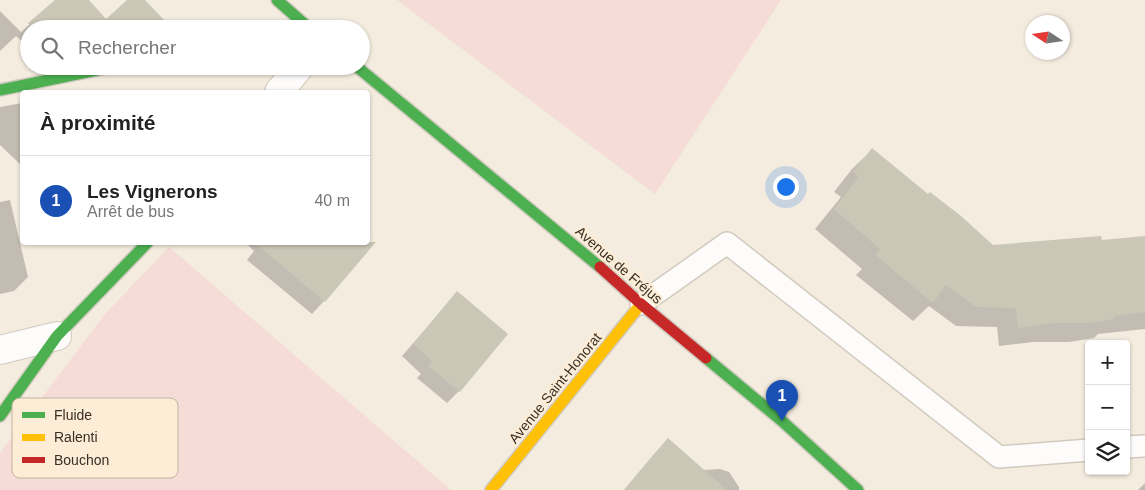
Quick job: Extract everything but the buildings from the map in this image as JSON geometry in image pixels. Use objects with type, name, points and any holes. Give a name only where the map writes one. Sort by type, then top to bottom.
[{"type":"main road","points":[[277,0],[300,20]]},
{"type":"main road","points":[[0,90],[72,75]]},
{"type":"main road","name":"Avenue de Fréjus","points":[[367,75],[606,272],[641,304],[782,421],[858,490]]},
{"type":"main road","points":[[13,398],[57,336],[145,245]]},
{"type":"main road","name":"Avenue Saint-Honorat","points":[[492,490],[641,304]]},
{"type":"main road","points":[[0,416],[12,399]]},
{"type":"street","points":[[281,90],[293,75]]},
{"type":"street","points":[[0,350],[57,336]]},
{"type":"lane","points":[[641,304],[728,243],[999,457],[1085,450]]},
{"type":"lane","points":[[1130,447],[1145,446]]},
{"type":"shaded area","points":[[397,0],[781,0],[655,194]]},
{"type":"shaded area","points":[[169,247],[450,489],[0,490],[0,453],[12,437],[12,478],[178,478],[178,398],[42,398],[105,314]]},
{"type":"traffic: fast","points":[[277,0],[300,20]]},
{"type":"traffic: fast","points":[[0,90],[72,75]]},
{"type":"traffic: fast","points":[[367,75],[600,267]]},
{"type":"traffic: fast","points":[[13,398],[57,336],[145,245]]},
{"type":"traffic: fast","points":[[706,358],[782,421],[858,490]]},
{"type":"traffic: fast","points":[[0,416],[12,399]]},
{"type":"traffic: slow","points":[[491,490],[641,304]]},
{"type":"traffic: jam","points":[[600,267],[706,358]]},
{"type":"place","name":"Les Vignerons","points":[[782,421]]}]
